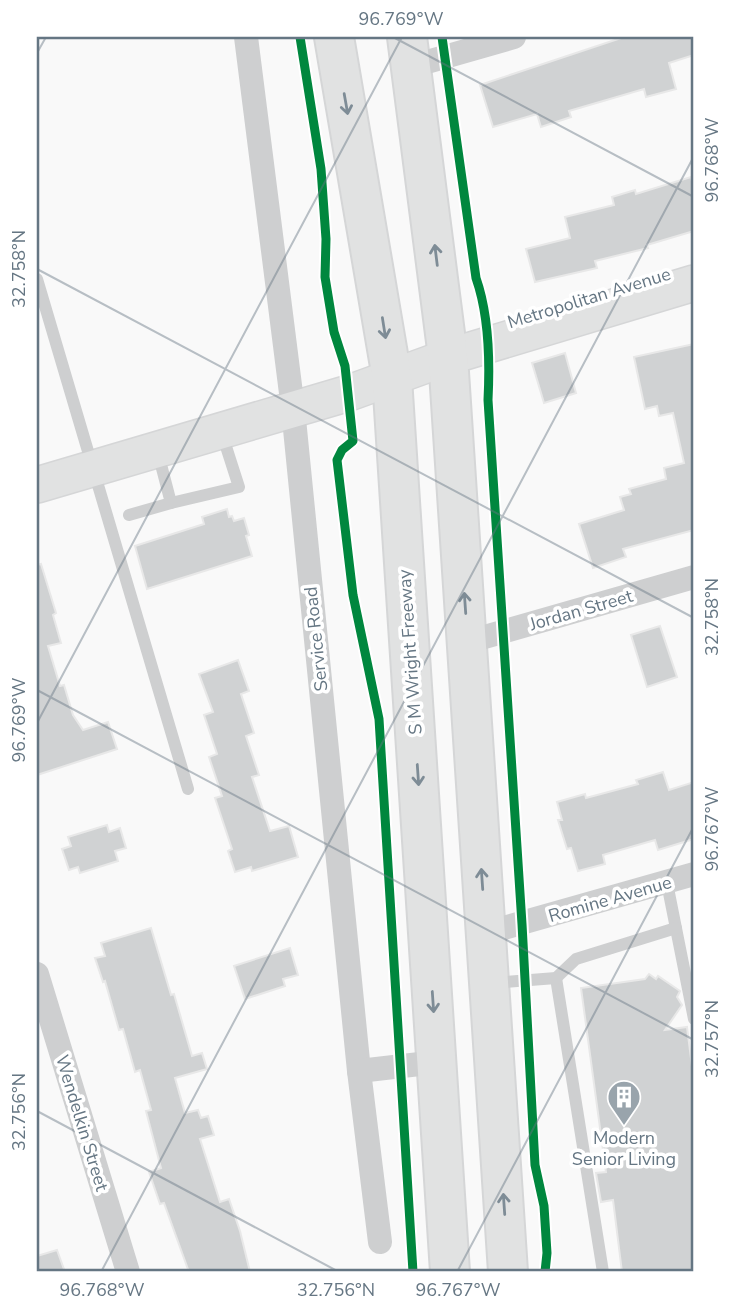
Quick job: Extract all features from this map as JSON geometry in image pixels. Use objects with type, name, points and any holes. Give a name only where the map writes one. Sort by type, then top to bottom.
[{"type":"main road","name":"S M Wright Freeway","points":[[334,37],[392,378],[450,1272]]},
{"type":"main road","points":[[410,51],[448,357],[508,1272]]},
{"type":"street","name":"Service Road","points":[[246,37],[293,409],[359,1071],[380,1242]]},
{"type":"street","points":[[410,51],[513,37]]},
{"type":"street","name":"Metropolitan Avenue","points":[[37,485],[293,409],[448,357],[694,283]]},
{"type":"street","name":"Jordan Street","points":[[467,642],[694,577]]},
{"type":"street","name":"Romine Avenue","points":[[486,933],[694,874]]},
{"type":"street","name":"Wendelkin Street","points":[[37,974],[128,1272]]},
{"type":"street","points":[[359,1071],[437,1062]]},
{"type":"lane","points":[[37,279],[188,789]]},
{"type":"lane","points":[[129,515],[239,487],[220,431]]},
{"type":"lane","points":[[157,450],[171,503]]},
{"type":"lane","points":[[667,883],[694,1018]]},
{"type":"lane","points":[[489,983],[556,978],[576,959],[676,928]]},
{"type":"lane","points":[[556,978],[603,1272]]},
{"type":"building","points":[[624,37],[694,37],[694,55],[669,63],[676,89],[646,97],[644,89],[569,111],[571,117],[541,127],[537,114],[493,127],[480,85]]},
{"type":"building","points":[[691,177],[694,189],[694,231],[647,245],[648,248],[595,261],[597,268],[535,282],[526,249],[570,238],[565,217],[614,205],[612,197],[635,190],[636,194]]},
{"type":"building","points":[[694,344],[694,530],[623,549],[626,557],[593,568],[579,524],[624,510],[620,497],[631,494],[629,489],[666,479],[664,468],[684,463],[673,413],[659,416],[657,406],[645,409],[634,357]]},
{"type":"building","points":[[565,353],[576,393],[544,403],[532,363]]},
{"type":"building","points":[[227,509],[229,517],[232,516],[234,521],[244,518],[252,556],[147,589],[135,546],[204,524],[202,517]]},
{"type":"building","points":[[41,564],[56,613],[53,615],[61,643],[48,646],[60,686],[64,685],[73,715],[83,730],[108,722],[117,749],[37,775],[37,565]]},
{"type":"building","points":[[660,626],[677,677],[647,687],[631,635]]},
{"type":"building","points":[[238,660],[249,691],[241,694],[254,733],[246,736],[259,775],[252,777],[270,831],[289,826],[298,857],[252,871],[251,867],[235,872],[228,851],[232,849],[215,798],[222,796],[209,757],[217,754],[204,715],[213,712],[199,674]]},
{"type":"building","points":[[663,772],[669,790],[694,782],[694,839],[658,850],[655,840],[603,855],[605,864],[578,871],[571,848],[567,849],[558,820],[562,820],[557,802],[585,794],[586,798],[638,784],[636,780]]},
{"type":"building","points":[[107,825],[109,832],[120,828],[126,848],[115,851],[118,861],[80,873],[78,867],[69,870],[62,849],[71,846],[68,837]]},
{"type":"building","points":[[151,928],[192,1056],[202,1053],[207,1069],[175,1078],[185,1113],[198,1110],[201,1118],[208,1116],[214,1135],[200,1139],[220,1202],[229,1199],[250,1272],[189,1272],[164,1203],[160,1204],[149,1172],[161,1168],[146,1111],[151,1110],[140,1070],[135,1072],[123,1029],[119,1030],[105,981],[103,982],[95,958],[105,956],[101,943]]},
{"type":"building","points":[[290,948],[298,975],[283,979],[285,986],[245,999],[234,966]]},
{"type":"building","name":"Modern Senior Living","points":[[649,974],[656,979],[658,976],[680,991],[677,997],[682,1005],[665,1030],[687,1027],[694,1082],[694,1272],[622,1272],[613,1200],[601,1202],[596,1173],[606,1172],[581,988],[645,979]]},
{"type":"building","points":[[57,1250],[65,1272],[37,1272],[37,1256]]},
{"type":"cycle path","points":[[300,37],[321,169],[326,239],[325,277],[334,332],[345,366],[353,441],[342,450],[337,460],[353,595],[379,719],[413,1272]]},
{"type":"cycle path","points":[[442,37],[476,278],[484,307],[488,338],[488,400],[535,1165],[544,1206],[547,1253],[545,1272]]},
{"type":"place","name":"Modern Senior Living","points":[[624,1127]]}]
